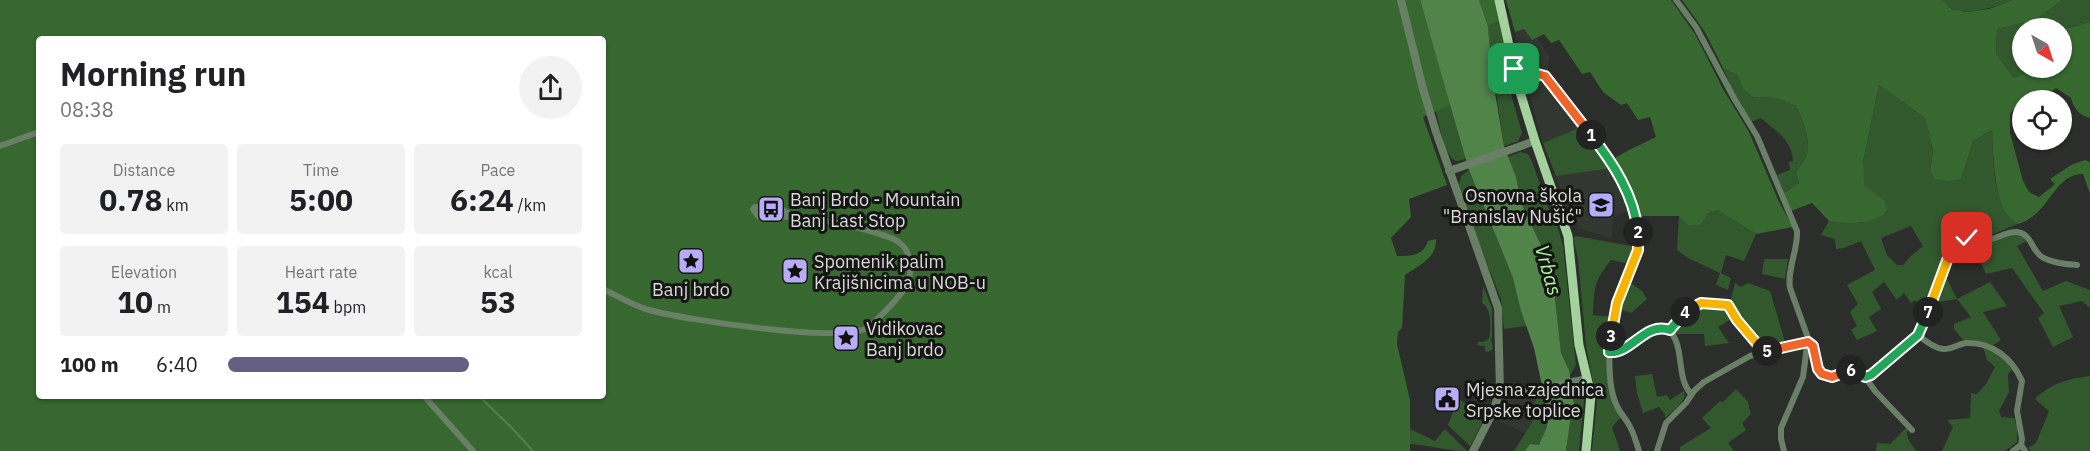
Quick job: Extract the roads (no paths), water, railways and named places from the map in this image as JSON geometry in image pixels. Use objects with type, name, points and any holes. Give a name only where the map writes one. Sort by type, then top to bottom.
[{"type":"main road","points":[[1499,0],[1515,72],[1535,141],[1568,236],[1579,345],[1592,401],[1586,451]]},
{"type":"street","points":[[1401,0],[1423,88],[1449,171],[1496,300],[1500,391],[1492,414],[1473,451]]},
{"type":"street","points":[[1676,0],[1696,27],[1757,136],[1797,227],[1789,280],[1807,332],[1808,342],[1803,377],[1782,424],[1780,435],[1784,451]]},
{"type":"street","points":[[1515,72],[1526,71],[1548,79],[1607,155],[1627,191],[1637,227],[1639,245],[1617,303],[1609,352],[1614,399],[1632,431],[1639,451]]},
{"type":"street","points":[[0,146],[36,133]]},
{"type":"street","points":[[1449,171],[1535,141]]},
{"type":"street","points":[[606,290],[646,309],[726,323],[784,331],[845,333],[868,328],[899,295],[909,279],[910,266],[906,249],[890,237],[866,230],[818,219],[758,216],[753,209],[754,207],[774,206],[794,216]]},
{"type":"street","points":[[1865,377],[1871,375],[1918,335],[1950,252],[1955,243],[1960,240],[1991,239],[2018,232],[2027,236],[2040,257],[2077,265]]},
{"type":"street","points":[[1670,330],[1685,311],[1697,304],[1728,305],[1737,320],[1764,352]]},
{"type":"street","points":[[1609,352],[1621,351],[1653,330],[1670,330]]},
{"type":"street","points":[[1670,330],[1681,358],[1684,384],[1691,394]]},
{"type":"street","points":[[1918,335],[1928,343],[1940,348],[1952,348],[1966,343],[1985,346],[2001,352],[2011,362],[2022,381],[2017,411],[2023,448],[2013,451]]},
{"type":"street","points":[[1657,451],[1666,423],[1704,382],[1750,356],[1808,342]]},
{"type":"street","points":[[1808,342],[1813,346],[1818,369],[1822,374],[1832,377],[1852,370],[1865,377],[1875,391],[1912,430]]},
{"type":"street","points":[[1500,391],[1531,390],[1587,378]]},
{"type":"street","points":[[427,399],[473,451]]},
{"type":"water","name":"Vrbas","points":[[1420,0],[1479,0],[1488,26],[1492,74],[1504,146],[1516,177],[1522,205],[1541,245],[1553,279],[1561,353],[1569,370],[1575,411],[1571,415],[1566,451],[1525,451],[1530,444],[1539,445],[1547,427],[1545,400],[1534,348],[1521,311],[1513,278],[1469,170]]},
{"type":"waterway","points":[[482,399],[533,451]]},
{"type":"place","name":"Osnovna škola \"Branislav Nušić\"","points":[[1601,205]]},
{"type":"place","name":"Banj Brdo - Mountain Banj Last Stop","points":[[771,209]]},
{"type":"place","name":"Banj brdo","points":[[691,261]]},
{"type":"place","name":"Spomenik palim Krajišnicima u NOB-u","points":[[795,271]]},
{"type":"place","name":"Vidikovac Banj brdo","points":[[846,338]]},
{"type":"place","name":"Mjesna zajednica Srpske toplice","points":[[1447,399]]}]
